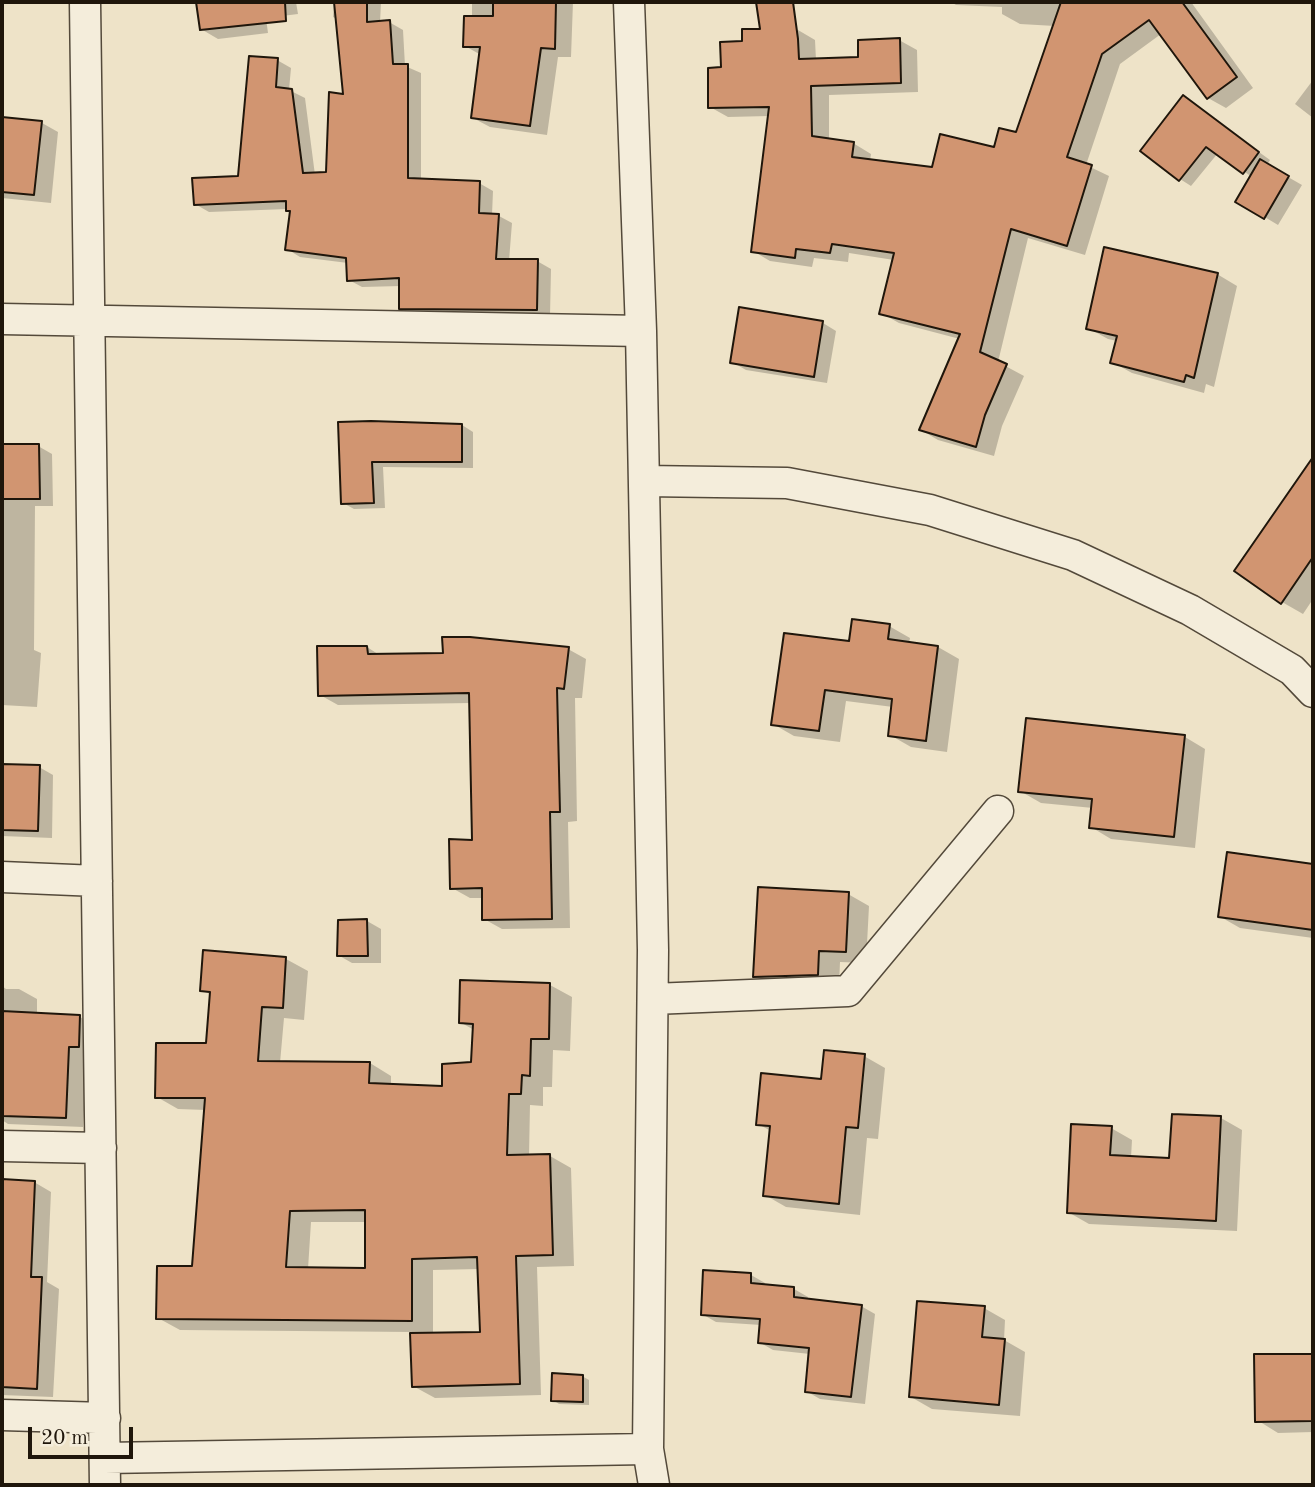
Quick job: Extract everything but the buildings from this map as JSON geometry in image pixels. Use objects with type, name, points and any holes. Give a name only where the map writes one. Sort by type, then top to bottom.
[{"type":"street","points":[[85,2],[105,1471],[648,1449]]},
{"type":"street","points":[[629,2],[645,481],[653,999],[648,1449],[654,1485]]},
{"type":"street","points":[[2,319],[642,331]]},
{"type":"street","points":[[645,481],[787,483],[930,510],[1073,555],[1190,610],[1292,670],[1313,692]]},
{"type":"street","points":[[653,999],[848,991],[998,811]]},
{"type":"street","points":[[2,877],[97,881]]},
{"type":"street","points":[[2,1146],[101,1148]]},
{"type":"street","points":[[2,1415],[105,1418]]}]
